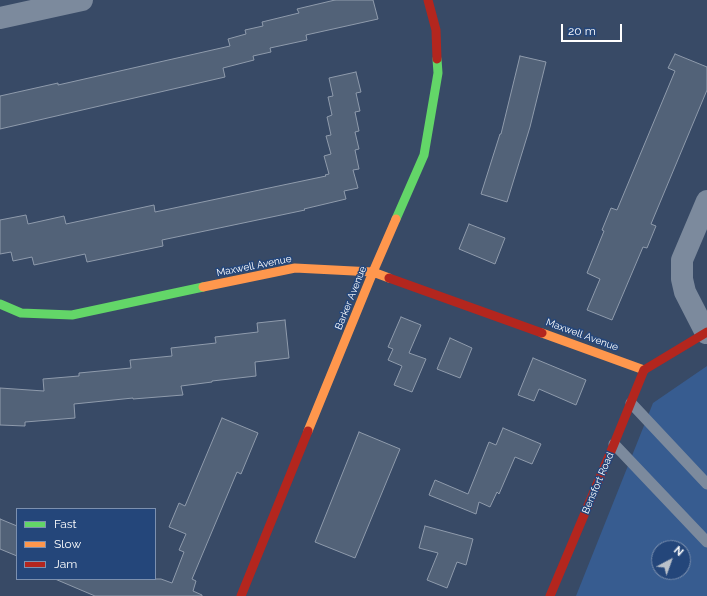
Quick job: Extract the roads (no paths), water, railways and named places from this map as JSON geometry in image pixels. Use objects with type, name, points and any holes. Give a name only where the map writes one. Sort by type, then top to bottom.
[{"type":"street","points":[[0,18],[82,0]]},
{"type":"street","name":"Barker Avenue","points":[[241,596],[373,272],[424,155],[438,73],[436,30],[428,0]]},
{"type":"street","points":[[644,370],[706,332],[685,292],[682,278],[682,260],[707,201]]},
{"type":"street","name":"Maxwell Avenue","points":[[0,304],[21,313],[72,315],[295,268],[373,272],[644,370]]},
{"type":"street","name":"Bensfort Road","points":[[550,596],[644,370]]},
{"type":"lane","points":[[630,403],[707,484]]},
{"type":"lane","points":[[614,444],[707,542]]}]
